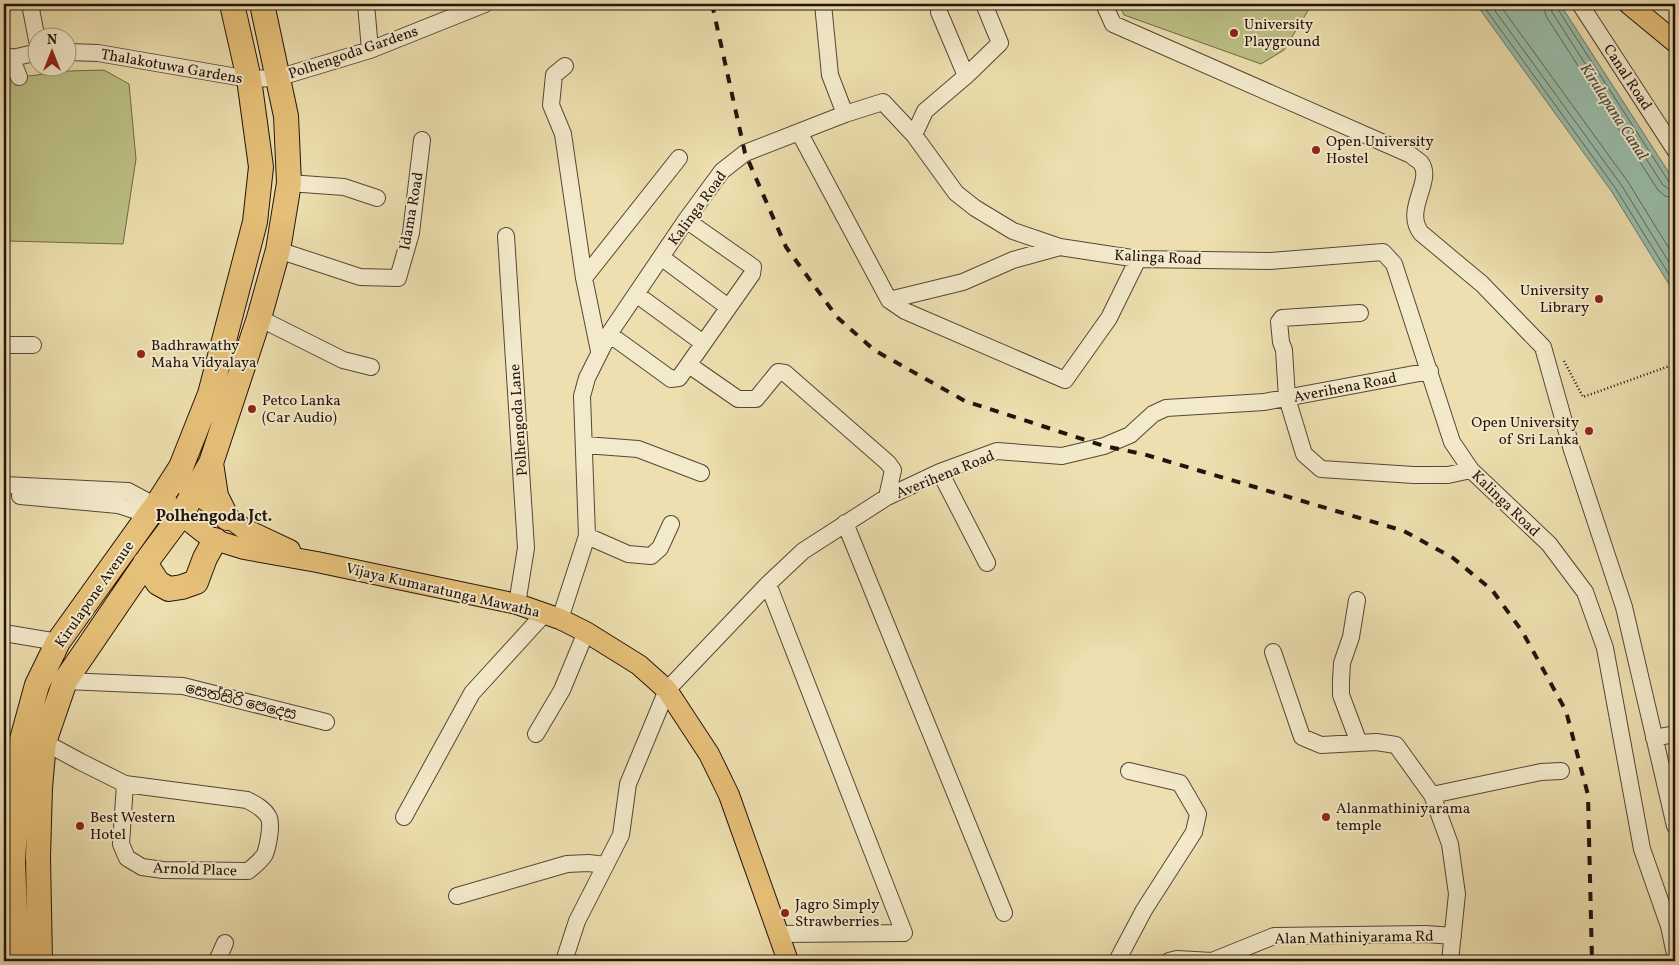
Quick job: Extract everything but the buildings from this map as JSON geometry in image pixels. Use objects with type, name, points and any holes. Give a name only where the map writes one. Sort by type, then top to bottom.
[{"type":"highway","points":[[155,507],[175,478],[210,394],[255,222],[261,167],[249,79],[232,4]]},
{"type":"highway","points":[[181,515],[211,463],[259,318],[278,250],[289,183],[286,116],[262,4]]},
{"type":"highway","points":[[211,463],[216,496],[227,518]]},
{"type":"highway","name":"Kirulapone Avenue","points":[[17,961],[9,862],[12,746],[37,685],[58,642],[155,507]]},
{"type":"highway","name":"Kirulapone Avenue","points":[[40,961],[38,857],[40,788],[44,742],[65,681],[181,515]]},
{"type":"highway","points":[[145,564],[158,583],[169,589],[190,585],[196,582],[205,558],[215,540]]},
{"type":"main road","points":[[1630,4],[1675,42]]},
{"type":"main road","name":"Vijaya Kumaratunga Mawatha","points":[[175,478],[194,494],[243,528],[317,562]]},
{"type":"main road","name":"Vijaya Kumaratunga Mawatha","points":[[155,507],[181,515],[215,540],[244,549],[317,562],[517,604],[553,616],[586,632],[639,665],[667,690],[709,754],[729,795],[788,961]]},
{"type":"street","points":[[30,4],[35,28]]},
{"type":"street","points":[[366,4],[370,50]]},
{"type":"street","name":"Polhengoda Gardens","points":[[277,78],[370,50],[485,4]]},
{"type":"street","points":[[823,4],[830,75],[845,114]]},
{"type":"street","points":[[914,136],[926,111],[1000,43],[984,4]]},
{"type":"street","points":[[1104,4],[1113,24],[1411,155],[1421,164],[1424,174],[1414,216],[1415,225],[1421,233],[1482,284],[1543,347],[1572,450],[1624,606],[1675,826]]},
{"type":"street","name":"Canal Road","points":[[1580,4],[1675,150]]},
{"type":"street","points":[[939,12],[966,76]]},
{"type":"street","name":"Thalakotuwa Gardens","points":[[78,52],[98,53],[249,79],[277,78]]},
{"type":"street","points":[[19,77],[8,58],[28,54]]},
{"type":"street","points":[[565,66],[554,75],[551,105],[563,134],[584,278],[599,351]]},
{"type":"street","name":"Kalinga Road","points":[[553,616],[587,536],[582,396],[587,378],[609,334],[686,220],[722,171],[745,153],[845,114],[883,102],[914,136],[956,193],[975,208],[1013,231],[1060,247],[1138,258],[1269,261],[1383,252],[1394,264],[1452,442],[1471,470],[1549,544],[1585,592],[1605,648],[1642,849],[1669,926],[1675,954]]},
{"type":"street","points":[[799,132],[889,300],[906,311],[1065,380],[1109,318],[1138,258]]},
{"type":"street","name":"Idama Road","points":[[278,250],[360,277],[398,278],[411,234],[422,140]]},
{"type":"street","points":[[584,278],[679,158]]},
{"type":"street","points":[[289,183],[344,187],[377,198]]},
{"type":"street","points":[[609,334],[671,379],[679,378],[752,274],[753,267],[686,220]]},
{"type":"street","name":"Polhengoda Lane","points":[[506,236],[526,548],[517,604]]},
{"type":"street","points":[[889,300],[963,282],[1013,260],[1060,247]]},
{"type":"street","points":[[661,257],[728,307]]},
{"type":"street","points":[[636,294],[703,343]]},
{"type":"street","points":[[1360,314],[1282,318],[1279,322],[1281,342],[1284,350],[1287,398],[1304,454],[1321,469],[1414,475],[1448,475],[1471,470]]},
{"type":"street","points":[[259,318],[343,360],[371,367]]},
{"type":"street","points":[[4,344],[33,345]]},
{"type":"street","points":[[689,365],[738,399],[756,399],[778,372],[784,373],[888,462],[893,470],[887,497]]},
{"type":"street","name":"Averihena Road","points":[[667,690],[768,584],[803,551],[887,497],[940,472],[998,451],[1062,456],[1104,446],[1130,435],[1153,414],[1166,408],[1264,402],[1430,371]]},
{"type":"street","points":[[584,445],[638,449],[701,473]]},
{"type":"street","points":[[940,472],[987,563]]},
{"type":"street","points":[[4,485],[128,491],[155,507]]},
{"type":"street","points":[[4,494],[155,507]]},
{"type":"street","points":[[845,523],[1004,913]]},
{"type":"street","points":[[587,536],[628,554],[652,556],[660,548],[671,524]]},
{"type":"street","points":[[768,584],[904,933],[778,934]]},
{"type":"street","points":[[1357,600],[1351,637],[1342,663],[1341,695],[1359,743]]},
{"type":"street","points":[[404,817],[472,693],[553,616]]},
{"type":"street","points":[[536,734],[562,690],[586,632]]},
{"type":"street","points":[[4,633],[58,642]]},
{"type":"street","points":[[1273,652],[1302,737],[1321,745],[1376,742],[1396,745],[1432,795],[1450,844],[1457,894],[1450,961]]},
{"type":"street","name":"සෙත්සිරි පෙදෙස","points":[[65,681],[183,686],[326,722]]},
{"type":"street","points":[[564,961],[577,921],[621,835],[628,784],[667,690]]},
{"type":"street","points":[[1654,738],[1675,734]]},
{"type":"street","name":"Arnold Place","points":[[44,742],[125,784],[247,800],[259,806],[269,818],[270,835],[265,854],[248,871],[163,870],[142,867],[127,858],[120,844],[125,784]]},
{"type":"street","points":[[1117,961],[1144,910],[1194,832],[1198,814],[1180,783],[1129,771]]},
{"type":"street","points":[[1432,795],[1541,772],[1560,771]]},
{"type":"street","points":[[457,896],[567,864],[606,865]]},
{"type":"street","name":"Alan Mathiniyarama Rd","points":[[1169,961],[1177,959],[1212,961],[1274,936],[1426,934],[1454,936]]},
{"type":"street","points":[[217,961],[225,943]]},
{"type":"path","points":[[1543,347],[1558,350],[1583,397],[1675,364]]},
{"type":"green space","name":"University Playground","points":[[1119,4],[1312,4],[1284,50],[1261,64],[1124,15]]},
{"type":"green space","points":[[104,70],[129,84],[136,159],[123,244],[9,241],[4,202],[4,79],[28,76],[28,78],[78,78],[78,71]]},
{"type":"water","name":"Kirulapana Canal","points":[[1476,4],[1560,4],[1675,182],[1675,294],[1612,192]]},
{"type":"railway","points":[[712,4],[745,153],[786,247],[837,317],[874,350],[965,401],[1104,446],[1143,454],[1404,531],[1453,558],[1492,590],[1522,631],[1566,711],[1588,795],[1592,961]]},
{"type":"place","name":"University Playground","points":[[1234,33]]},
{"type":"place","name":"Open University Hostel","points":[[1316,150]]},
{"type":"place","name":"University Library","points":[[1599,299]]},
{"type":"place","name":"Badhrawathy Maha Vidyalaya","points":[[141,354]]},
{"type":"place","name":"Petco Lanka (Car Audio)","points":[[252,409]]},
{"type":"place","name":"Open University of Sri Lanka","points":[[1589,431]]},
{"type":"place","name":"Alanmathiniyarama temple","points":[[1326,817]]},
{"type":"place","name":"Best Western Hotel","points":[[80,826]]},
{"type":"place","name":"Jagro Simply Strawberries","points":[[785,913]]},
{"type":"district","name":"Polhengoda Jct.","points":[[214,515]]}]
